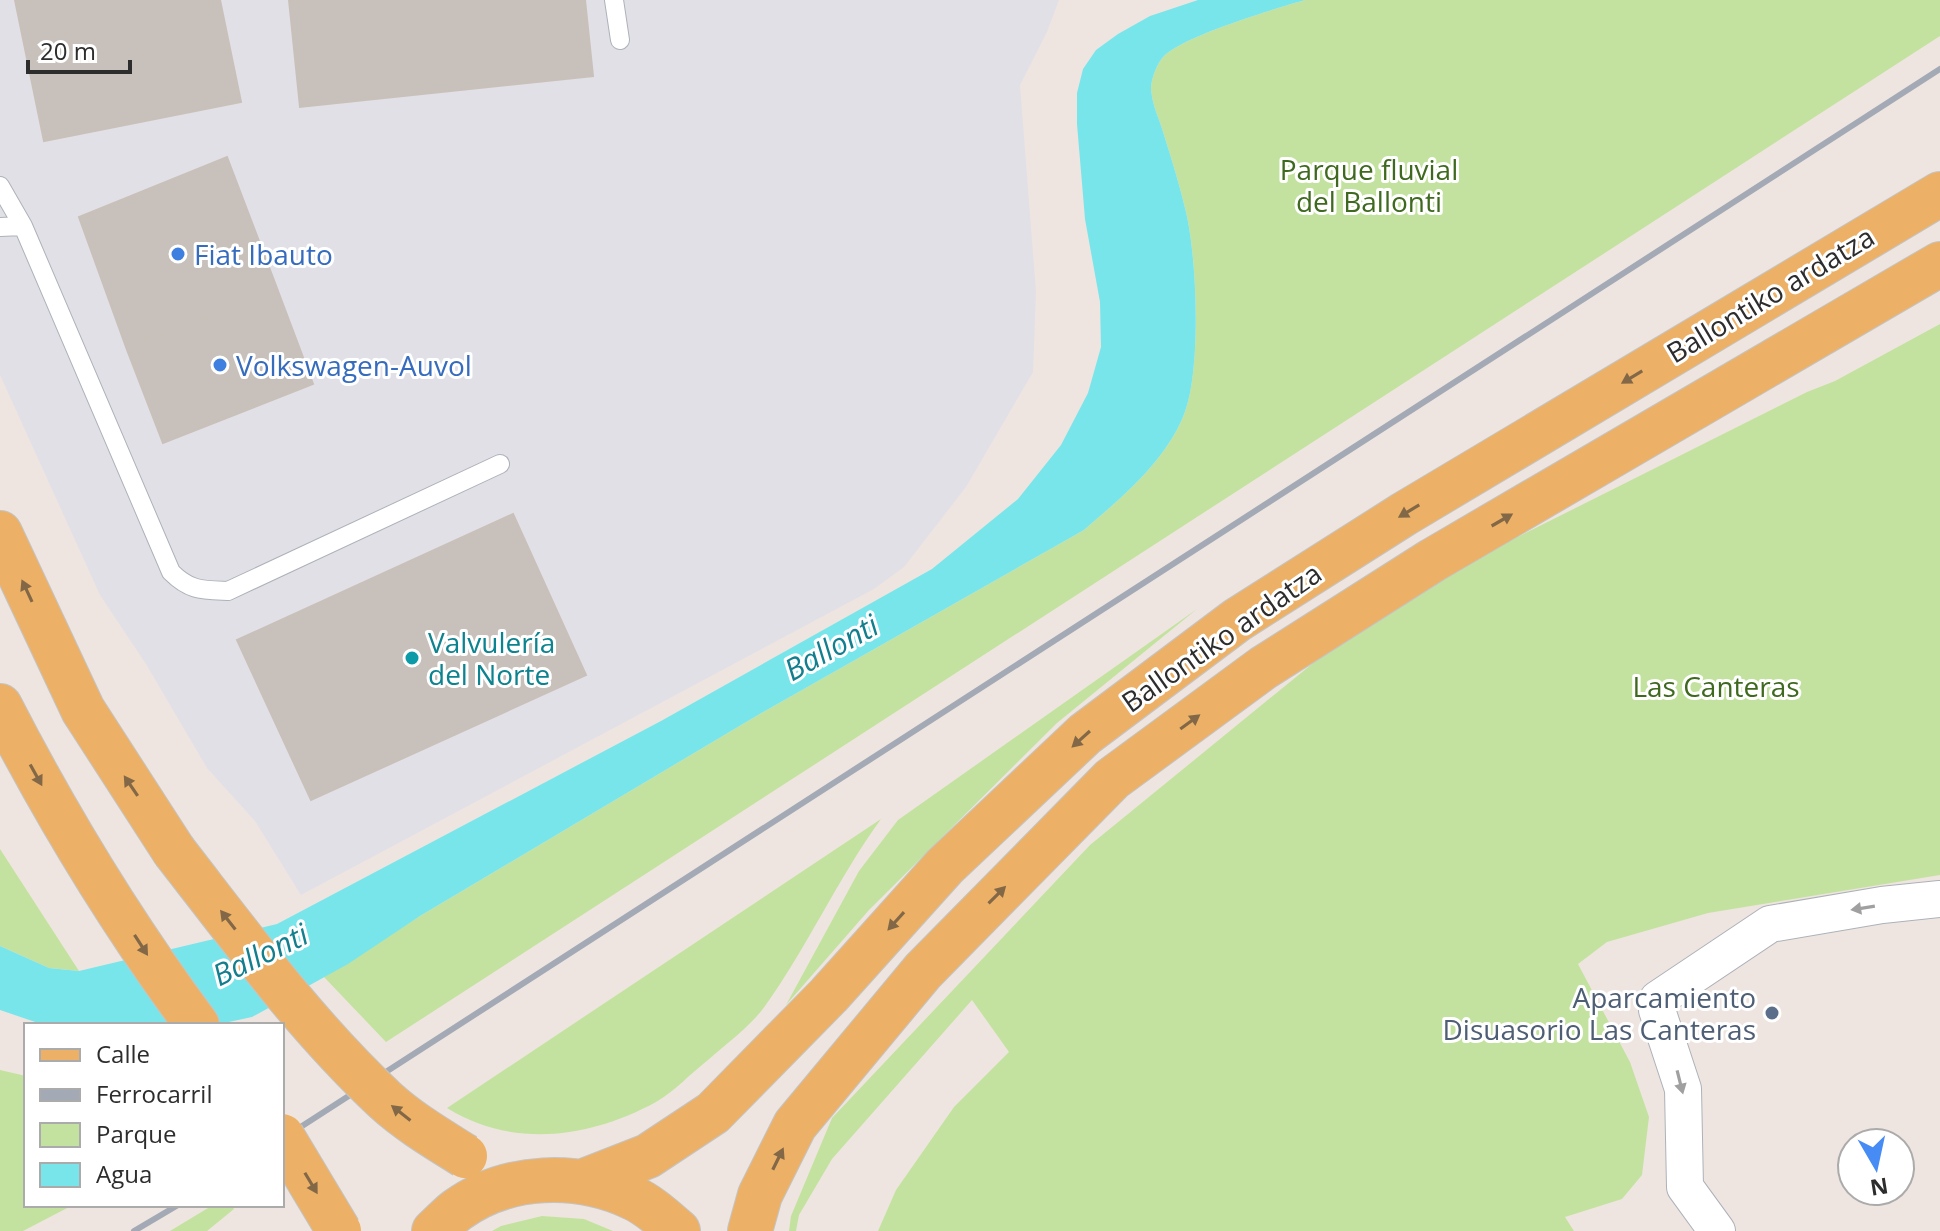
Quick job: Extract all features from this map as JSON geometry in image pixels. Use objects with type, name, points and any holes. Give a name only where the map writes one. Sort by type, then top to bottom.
[{"type":"main road","points":[[1866,237],[1902,190],[1940,164]]},
{"type":"main road","name":"Ballontiko ardatza","points":[[584,1181],[648,1156],[713,1113],[829,995],[966,845],[1085,734],[1237,620],[1404,514],[1940,194]]},
{"type":"main road","name":"Ballontiko ardatza","points":[[750,1231],[760,1195],[795,1125],[923,971],[1112,779],[1263,668],[1433,560],[1940,264]]},
{"type":"main road","points":[[1869,306],[1940,276]]},
{"type":"main road","points":[[0,533],[83,710],[174,851],[266,969],[323,1036],[386,1101],[465,1156],[539,1180]]},
{"type":"main road","points":[[0,706],[98,880],[195,1023]]},
{"type":"main road","points":[[284,1139],[339,1231]]},
{"type":"main road","points":[[434,1231],[458,1210],[497,1190],[539,1180],[584,1181],[635,1199],[678,1231]]},
{"type":"street","points":[[1717,1231],[1685,1187],[1683,1089],[1657,1010],[1658,999],[1770,924],[1882,905],[1940,899]]},
{"type":"lane","points":[[614,0],[620,40]]},
{"type":"lane","points":[[0,186],[23,226],[171,572],[185,586],[205,591],[228,591],[500,464]]},
{"type":"lane","points":[[0,227],[23,226]]},
{"type":"shaded area","points":[[0,0],[1059,0],[1047,32],[1020,85],[1036,292],[1033,372],[966,487],[904,567],[874,589],[301,895],[255,821],[207,768],[146,664],[100,595],[0,375]]},
{"type":"green space","name":"Parque fluvial del Ballonti","points":[[1305,0],[1940,0],[1940,36],[386,1042],[324,977],[420,916],[758,715],[1084,530],[1153,465],[1175,434],[1189,397],[1196,315],[1190,232],[1179,183],[1153,102],[1153,76],[1164,56],[1190,40]]},
{"type":"green space","name":"Las Canteras","points":[[1940,324],[1940,875],[1708,913],[1607,942],[1578,964],[1630,1062],[1649,1117],[1642,1175],[1622,1199],[1565,1217],[1574,1231],[878,1231],[896,1190],[954,1107],[1009,1052],[972,1000],[832,1159],[799,1215],[796,1231],[789,1231],[791,1216],[832,1118],[1090,845],[1388,602],[1807,392],[1835,381]]},
{"type":"green space","points":[[1197,609],[1057,723],[869,910],[786,1005],[859,871],[898,820]]},
{"type":"green space","points":[[881,819],[781,983],[759,1013],[663,1098],[605,1124],[552,1134],[525,1134],[498,1129],[472,1121],[447,1108]]},
{"type":"green space","points":[[0,849],[79,971],[49,968],[0,946]]},
{"type":"green space","points":[[0,1070],[24,1076],[24,1207],[69,1207],[23,1231],[0,1231]]},
{"type":"green space","points":[[210,1207],[234,1209],[207,1231],[170,1231]]},
{"type":"green space","points":[[542,1216],[584,1219],[613,1231],[492,1231]]},
{"type":"water","name":"Ballonti","points":[[1198,0],[1305,0],[1190,40],[1164,56],[1155,71],[1151,89],[1153,102],[1179,183],[1190,232],[1196,316],[1193,373],[1183,417],[1164,450],[1140,479],[1084,530],[758,715],[420,916],[348,964],[252,1017],[224,1023],[38,1023],[0,1010],[0,946],[49,968],[79,971],[277,924],[661,721],[932,569],[1018,499],[1061,445],[1088,393],[1101,347],[1100,302],[1085,219],[1077,124],[1077,93],[1083,69],[1096,50],[1150,16]]},
{"type":"building","points":[[15,0],[220,0],[241,102],[44,141]]},
{"type":"building","points":[[289,0],[585,0],[593,76],[300,107]]},
{"type":"building","name":"Fiat Ibauto","points":[[227,157],[278,291],[126,347],[79,217]]},
{"type":"building","name":"Volkswagen-Auvol","points":[[278,291],[313,384],[163,443],[126,347]]},
{"type":"building","name":"Valvulería del Norte","points":[[513,514],[586,675],[311,800],[237,640]]},
{"type":"railway","points":[[284,1138],[1940,69]]},
{"type":"railway","points":[[134,1231],[175,1207]]},
{"type":"place","name":"Fiat Ibauto","points":[[178,254]]},
{"type":"place","name":"Volkswagen-Auvol","points":[[220,365]]},
{"type":"place","name":"Valvulería del Norte","points":[[412,658]]},
{"type":"place","name":"Aparcamiento Disuasorio Las Canteras","points":[[1772,1013]]}]
